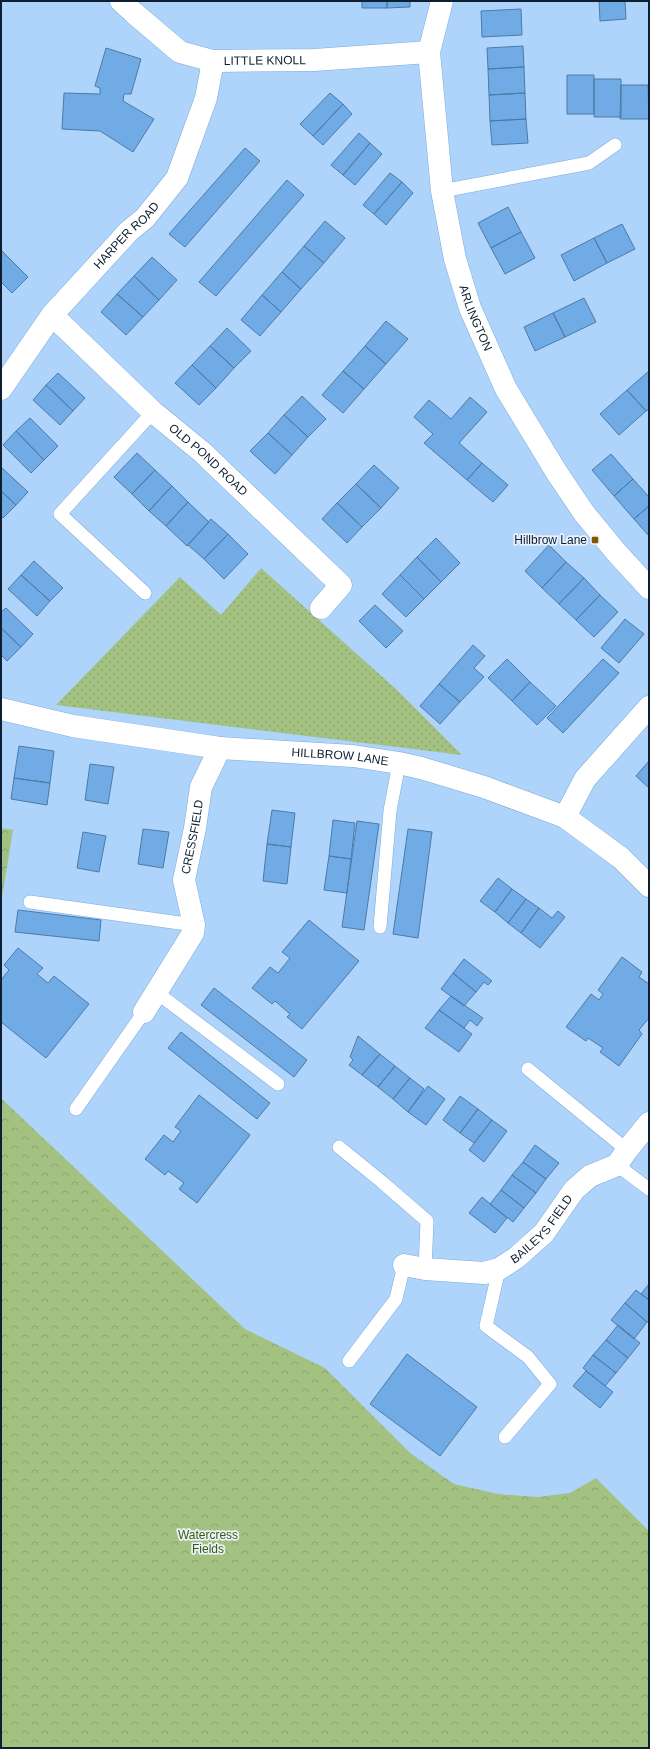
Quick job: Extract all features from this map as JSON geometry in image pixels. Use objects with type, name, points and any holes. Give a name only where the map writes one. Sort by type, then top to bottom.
[{"type":"street","name":"LITTLE KNOLL","points":[[121,1],[180,52],[213,61],[314,60],[429,52]]},
{"type":"street","name":"ARLINGTON","points":[[442,1],[429,52],[442,191],[455,259],[470,308],[506,389],[557,473],[584,513],[616,552],[649,588]]},
{"type":"street","name":"HARPER ROAD","points":[[1,389],[52,315],[129,232],[146,218],[177,178],[206,98],[213,61]]},
{"type":"street","name":"OLD POND ROAD","points":[[52,315],[153,412],[202,452],[341,585],[321,608]]},
{"type":"street","points":[[565,817],[585,779],[649,707]]},
{"type":"street","name":"HILLBROW LANE","points":[[1,709],[72,726],[220,748],[353,756],[399,763],[484,787],[565,817],[621,858],[649,886]]},
{"type":"street","name":"CRESSFIELD","points":[[194,925],[184,880],[195,828],[201,787],[220,748]]},
{"type":"street","points":[[144,1012],[193,933],[194,925]]},
{"type":"street","name":"BAILEYS FIELD","points":[[415,1267],[484,1273],[499,1269],[516,1258],[544,1233],[574,1190],[590,1176],[622,1157],[649,1123]]},
{"type":"lane","points":[[442,191],[589,163],[615,145]]},
{"type":"lane","points":[[145,593],[60,514],[153,412]]},
{"type":"lane","points":[[380,926],[390,811],[399,763]]},
{"type":"lane","points":[[30,902],[194,925]]},
{"type":"lane","points":[[156,992],[278,1084]]},
{"type":"lane","points":[[76,1109],[144,1012]]},
{"type":"lane","points":[[528,1069],[622,1157],[649,1189]]},
{"type":"lane","points":[[338,1147],[382,1182],[427,1221],[415,1267],[396,1299],[349,1361]]},
{"type":"lane","points":[[499,1269],[486,1326],[528,1357],[550,1384],[505,1436]]},
{"type":"green space","points":[[261,568],[397,690],[462,755],[56,705],[180,577],[221,615]]},
{"type":"green space","points":[[1,828],[13,830],[1,904]]},
{"type":"green space","name":"Watercress Fields","points":[[1,1098],[245,1329],[325,1368],[410,1453],[454,1484],[498,1494],[537,1497],[570,1493],[596,1478],[649,1531],[649,1748],[1,1748]]},
{"type":"building","points":[[362,1],[387,1],[387,8],[362,8]]},
{"type":"building","points":[[387,1],[410,1],[410,7],[387,8]]},
{"type":"building","points":[[599,1],[625,1],[626,19],[600,21]]},
{"type":"building","points":[[521,9],[522,35],[482,37],[481,11]]},
{"type":"building","points":[[523,46],[524,67],[488,69],[487,48]]},
{"type":"building","points":[[106,48],[141,59],[131,94],[124,94],[123,101],[154,119],[133,152],[100,131],[62,129],[64,93],[100,94],[100,88],[95,86]]},
{"type":"building","points":[[524,67],[525,93],[489,95],[488,69]]},
{"type":"building","points":[[567,75],[594,75],[594,114],[567,114]]},
{"type":"building","points":[[594,79],[621,79],[621,117],[594,117]]},
{"type":"building","points":[[621,85],[648,85],[649,119],[620,119]]},
{"type":"building","points":[[330,93],[343,104],[313,136],[300,124]]},
{"type":"building","points":[[525,93],[526,119],[490,121],[489,95]]},
{"type":"building","points":[[343,104],[352,114],[323,145],[313,136]]},
{"type":"building","points":[[526,119],[528,143],[492,145],[490,121]]},
{"type":"building","points":[[359,133],[370,143],[343,175],[331,165]]},
{"type":"building","points":[[370,143],[382,154],[355,185],[343,175]]},
{"type":"building","points":[[245,148],[260,161],[185,247],[169,234]]},
{"type":"building","points":[[390,173],[402,182],[374,214],[363,205]]},
{"type":"building","points":[[287,180],[304,195],[216,296],[199,282]]},
{"type":"building","points":[[402,182],[413,193],[386,225],[374,214]]},
{"type":"building","points":[[508,207],[521,232],[491,248],[478,223]]},
{"type":"building","points":[[325,221],[345,238],[324,263],[304,246]]},
{"type":"building","points":[[622,224],[635,249],[607,263],[594,238]]},
{"type":"building","points":[[521,232],[535,258],[505,274],[491,248]]},
{"type":"building","points":[[594,238],[607,263],[574,281],[561,255]]},
{"type":"building","points":[[304,246],[324,263],[301,289],[282,272]]},
{"type":"building","points":[[1,250],[28,277],[12,293],[1,282]]},
{"type":"building","points":[[152,257],[177,280],[159,300],[134,276]]},
{"type":"building","points":[[282,272],[301,289],[281,312],[262,295]]},
{"type":"building","points":[[134,276],[159,300],[143,317],[117,294]]},
{"type":"building","points":[[117,294],[143,317],[126,335],[101,312]]},
{"type":"building","points":[[262,295],[281,312],[260,336],[241,320]]},
{"type":"building","points":[[584,298],[596,322],[565,337],[553,313]]},
{"type":"building","points":[[553,313],[565,337],[535,351],[524,327]]},
{"type":"building","points":[[386,321],[408,339],[386,364],[365,346]]},
{"type":"building","points":[[227,328],[251,351],[234,368],[210,346]]},
{"type":"building","points":[[210,346],[234,368],[216,388],[192,365]]},
{"type":"building","points":[[365,346],[386,364],[364,389],[343,371]]},
{"type":"building","points":[[192,365],[216,388],[199,405],[175,383]]},
{"type":"building","points":[[343,371],[364,389],[343,413],[322,395]]},
{"type":"building","points":[[649,371],[649,409],[646,411],[627,390]]},
{"type":"building","points":[[58,373],[85,398],[73,411],[46,385]]},
{"type":"building","points":[[46,385],[73,411],[60,425],[33,400]]},
{"type":"building","points":[[627,390],[646,411],[619,435],[600,414]]},
{"type":"building","points":[[302,396],[326,419],[308,437],[284,415]]},
{"type":"building","points":[[470,397],[487,412],[459,443],[482,463],[467,480],[424,443],[433,434],[414,417],[429,400],[451,419]]},
{"type":"building","points":[[284,415],[308,437],[292,455],[268,433]]},
{"type":"building","points":[[30,418],[58,446],[44,460],[16,431]]},
{"type":"building","points":[[16,431],[44,460],[31,473],[3,445]]},
{"type":"building","points":[[268,433],[292,455],[275,474],[250,451]]},
{"type":"building","points":[[137,453],[155,470],[132,494],[114,477]]},
{"type":"building","points":[[611,454],[633,479],[614,496],[592,470]]},
{"type":"building","points":[[482,463],[508,485],[493,502],[467,480]]},
{"type":"building","points":[[374,465],[399,488],[381,508],[356,484]]},
{"type":"building","points":[[1,467],[28,492],[16,505],[1,491]]},
{"type":"building","points":[[155,470],[172,486],[149,511],[132,494]]},
{"type":"building","points":[[633,479],[649,497],[649,506],[634,519],[614,496]]},
{"type":"building","points":[[356,484],[381,508],[362,527],[337,503]]},
{"type":"building","points":[[172,486],[188,502],[166,526],[149,511]]},
{"type":"building","points":[[1,491],[16,505],[3,518],[1,516]]},
{"type":"building","points":[[188,502],[209,522],[187,546],[166,526]]},
{"type":"building","points":[[337,503],[362,527],[347,543],[322,519]]},
{"type":"building","points":[[649,506],[649,536],[634,519]]},
{"type":"building","points":[[211,519],[228,534],[204,559],[188,545]]},
{"type":"building","points":[[228,534],[248,554],[224,579],[204,559]]},
{"type":"building","points":[[436,538],[460,563],[441,582],[417,557]]},
{"type":"building","points":[[549,545],[566,562],[542,588],[525,571]]},
{"type":"building","points":[[417,557],[441,582],[424,599],[400,575]]},
{"type":"building","points":[[34,561],[63,588],[50,601],[21,575]]},
{"type":"building","points":[[566,562],[584,578],[559,604],[542,588]]},
{"type":"building","points":[[21,575],[50,601],[37,616],[8,589]]},
{"type":"building","points":[[400,575],[424,599],[406,617],[382,594]]},
{"type":"building","points":[[584,578],[600,595],[576,620],[559,604]]},
{"type":"building","points":[[600,595],[618,612],[594,637],[576,620]]},
{"type":"building","points":[[375,605],[403,631],[386,648],[359,621]]},
{"type":"building","points":[[6,608],[33,634],[21,647],[1,628],[1,612]]},
{"type":"building","points":[[625,619],[644,634],[619,663],[601,648]]},
{"type":"building","points":[[1,628],[21,647],[7,661],[1,655]]},
{"type":"building","points":[[473,645],[485,656],[474,668],[484,677],[460,702],[439,684]]},
{"type":"building","points":[[507,659],[530,682],[512,701],[488,678]]},
{"type":"building","points":[[603,659],[619,673],[563,733],[547,718]]},
{"type":"building","points":[[530,682],[556,706],[537,725],[512,701]]},
{"type":"building","points":[[439,684],[460,702],[440,724],[420,706]]},
{"type":"building","points":[[19,746],[54,751],[50,783],[14,778]]},
{"type":"building","points":[[649,761],[649,788],[636,776]]},
{"type":"building","points":[[90,764],[114,767],[108,804],[85,800]]},
{"type":"building","points":[[14,778],[50,783],[47,805],[11,799]]},
{"type":"building","points":[[272,810],[295,813],[291,847],[267,844]]},
{"type":"building","points":[[333,820],[355,823],[351,859],[329,856]]},
{"type":"building","points":[[357,821],[379,824],[364,930],[342,927]]},
{"type":"building","points":[[143,829],[169,832],[163,868],[138,864]]},
{"type":"building","points":[[408,829],[432,832],[418,938],[393,934]]},
{"type":"building","points":[[83,832],[106,836],[99,872],[77,868]]},
{"type":"building","points":[[267,844],[291,847],[287,884],[263,881]]},
{"type":"building","points":[[329,856],[351,859],[347,893],[324,890]]},
{"type":"building","points":[[498,878],[512,889],[495,912],[480,901]]},
{"type":"building","points":[[512,889],[526,899],[508,923],[495,912]]},
{"type":"building","points":[[526,899],[539,908],[521,933],[508,923]]},
{"type":"building","points":[[539,908],[552,918],[558,911],[565,917],[540,948],[521,933]]},
{"type":"building","points":[[18,910],[101,920],[99,941],[15,932]]},
{"type":"building","points":[[309,920],[359,961],[302,1029],[287,1017],[290,1014],[275,1001],[272,1004],[252,988],[270,967],[278,973],[290,958],[282,952]]},
{"type":"building","points":[[18,948],[43,968],[37,974],[48,983],[54,976],[89,1004],[46,1058],[1,1022],[1,980],[9,970],[4,965]]},
{"type":"building","points":[[622,957],[642,972],[639,977],[649,984],[649,1018],[639,1030],[642,1034],[619,1066],[600,1052],[603,1048],[588,1038],[586,1041],[566,1027],[591,994],[599,1000],[603,994],[598,990]]},
{"type":"building","points":[[464,959],[492,981],[488,985],[484,982],[476,992],[453,973]]},
{"type":"building","points":[[453,973],[476,992],[464,1006],[441,989]]},
{"type":"building","points":[[214,988],[307,1060],[294,1077],[201,1005]]},
{"type":"building","points":[[451,996],[483,1018],[477,1026],[470,1020],[464,1028],[439,1010]]},
{"type":"building","points":[[439,1010],[472,1034],[459,1052],[425,1028]]},
{"type":"building","points":[[181,1032],[270,1103],[257,1119],[168,1048]]},
{"type":"building","points":[[358,1036],[380,1054],[362,1075],[349,1065],[353,1060],[350,1057]]},
{"type":"building","points":[[380,1054],[395,1066],[378,1087],[362,1075]]},
{"type":"building","points":[[395,1066],[410,1078],[393,1099],[378,1087]]},
{"type":"building","points":[[410,1078],[424,1089],[408,1112],[393,1099]]},
{"type":"building","points":[[428,1086],[445,1099],[426,1125],[408,1112]]},
{"type":"building","points":[[199,1095],[250,1135],[197,1203],[179,1189],[184,1183],[168,1171],[165,1175],[145,1159],[164,1135],[173,1142],[181,1131],[175,1127]]},
{"type":"building","points":[[460,1096],[478,1109],[460,1133],[443,1120]]},
{"type":"building","points":[[478,1109],[492,1120],[474,1143],[460,1133]]},
{"type":"building","points":[[492,1120],[507,1131],[484,1162],[469,1150]]},
{"type":"building","points":[[535,1145],[559,1163],[546,1179],[523,1162]]},
{"type":"building","points":[[523,1162],[546,1179],[536,1193],[512,1175]]},
{"type":"building","points":[[512,1175],[536,1193],[524,1208],[501,1190]]},
{"type":"building","points":[[501,1190],[524,1208],[513,1222],[490,1204]]},
{"type":"building","points":[[482,1197],[507,1218],[495,1233],[469,1213]]},
{"type":"building","points":[[649,1284],[649,1300],[641,1294]]},
{"type":"building","points":[[636,1290],[649,1300],[649,1321],[647,1322],[625,1303]]},
{"type":"building","points":[[625,1303],[647,1322],[634,1339],[611,1320]]},
{"type":"building","points":[[618,1325],[640,1343],[628,1358],[606,1340]]},
{"type":"building","points":[[606,1340],[628,1358],[616,1373],[593,1355]]},
{"type":"building","points":[[407,1354],[477,1407],[440,1456],[370,1404]]},
{"type":"building","points":[[593,1355],[616,1373],[605,1386],[583,1368]]},
{"type":"building","points":[[586,1371],[613,1392],[600,1408],[573,1386]]},
{"type":"place","name":"Hillbrow Lane","points":[[595,540]]}]
